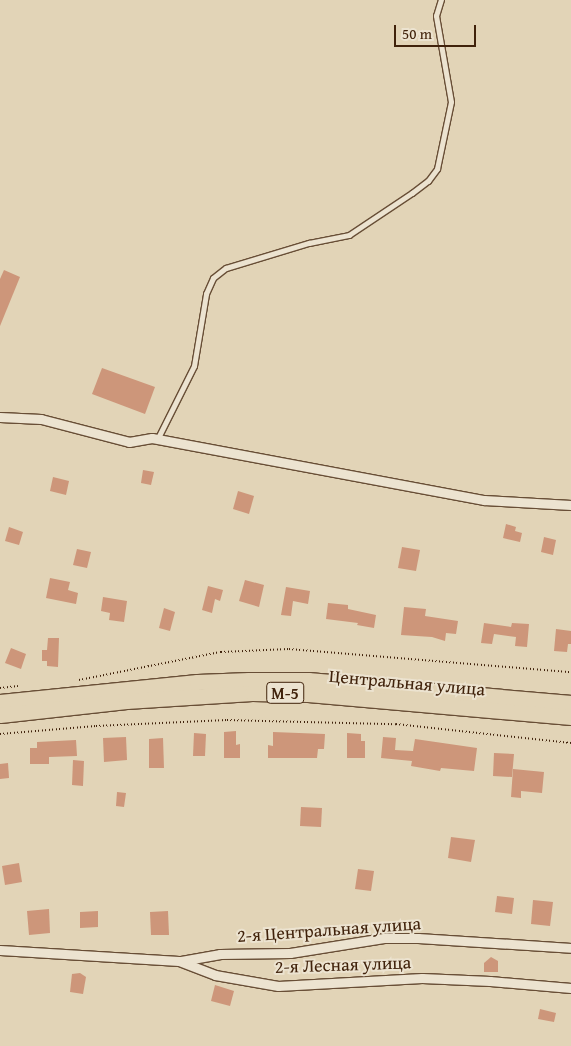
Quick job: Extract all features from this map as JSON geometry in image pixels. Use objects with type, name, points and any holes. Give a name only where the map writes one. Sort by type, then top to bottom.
[{"type":"main road","name":"Центральная улица","points":[[0,702],[197,682],[308,680],[571,703]]},
{"type":"main road","name":"Центральная улица","points":[[0,715],[153,699],[252,692],[308,694],[571,717]]},
{"type":"street","points":[[0,417],[41,419],[129,442],[157,439],[484,500],[571,505]]},
{"type":"street","name":"2-я Центральная улица","points":[[179,961],[220,954],[290,953],[384,938],[437,939],[571,948]]},
{"type":"street","name":"2-я Лесная улица","points":[[0,950],[179,961],[215,975],[278,986],[422,978],[490,981],[571,988]]},
{"type":"lane","points":[[157,439],[194,366],[206,294],[213,278],[226,268],[309,243],[348,235],[412,193],[428,181],[437,169],[451,102],[436,16],[441,0]]},
{"type":"path","points":[[75,681],[221,652],[289,649],[571,672]]},
{"type":"path","points":[[0,688],[19,686]]},
{"type":"path","points":[[0,734],[96,726],[227,720],[396,724],[571,744]]},
{"type":"building","points":[[4,270],[20,277],[0,326],[0,279]]},
{"type":"building","points":[[102,368],[155,387],[145,414],[92,394]]},
{"type":"building","points":[[143,470],[154,472],[151,485],[141,483]]},
{"type":"building","points":[[53,477],[69,481],[66,495],[50,491]]},
{"type":"building","points":[[238,491],[254,496],[249,514],[233,509]]},
{"type":"building","points":[[506,524],[516,527],[515,531],[522,533],[520,542],[503,538]]},
{"type":"building","points":[[9,527],[23,532],[19,545],[5,541]]},
{"type":"building","points":[[544,537],[556,540],[553,555],[541,552]]},
{"type":"building","points":[[402,547],[420,550],[416,571],[398,568]]},
{"type":"building","points":[[77,549],[91,552],[87,568],[73,565]]},
{"type":"building","points":[[50,578],[70,582],[68,590],[78,593],[76,604],[46,598]]},
{"type":"building","points":[[245,580],[264,585],[259,607],[239,601]]},
{"type":"building","points":[[208,586],[223,590],[220,601],[215,599],[212,613],[202,610]]},
{"type":"building","points":[[286,587],[310,591],[308,604],[293,601],[291,616],[281,615]]},
{"type":"building","points":[[103,597],[127,601],[124,622],[109,620],[110,613],[101,611]]},
{"type":"building","points":[[328,603],[348,605],[348,609],[376,615],[374,628],[357,625],[358,623],[326,619]]},
{"type":"building","points":[[404,607],[426,609],[425,616],[458,621],[456,634],[446,633],[445,641],[432,637],[401,635]]},
{"type":"building","points":[[164,608],[175,612],[170,631],[159,628]]},
{"type":"building","points":[[484,623],[511,627],[512,623],[529,624],[527,647],[515,646],[516,637],[494,634],[492,644],[481,643]]},
{"type":"building","points":[[556,629],[571,631],[571,644],[568,644],[567,652],[554,651]]},
{"type":"building","points":[[48,638],[59,638],[58,667],[47,666],[47,661],[42,661],[42,650],[47,650]]},
{"type":"building","points":[[11,648],[26,654],[21,669],[5,663]]},
{"type":"building","points":[[236,731],[236,745],[240,744],[240,758],[224,758],[224,732]]},
{"type":"building","points":[[273,732],[325,734],[324,749],[318,749],[317,758],[268,758],[268,745],[273,746]]},
{"type":"building","points":[[194,733],[206,734],[205,756],[193,756]]},
{"type":"building","points":[[347,733],[361,734],[361,741],[365,741],[365,758],[347,758]]},
{"type":"building","points":[[126,737],[127,760],[104,762],[103,738]]},
{"type":"building","points":[[383,737],[396,738],[395,750],[413,751],[415,739],[477,748],[474,771],[441,768],[440,771],[411,766],[412,761],[381,758]]},
{"type":"building","points":[[163,738],[164,768],[149,768],[149,739]]},
{"type":"building","points":[[76,740],[77,756],[49,757],[49,764],[30,764],[30,748],[37,748],[37,742]]},
{"type":"building","points":[[494,753],[514,754],[512,777],[493,776]]},
{"type":"building","points":[[73,760],[84,761],[83,786],[72,785]]},
{"type":"building","points":[[8,763],[9,778],[0,779],[0,764]]},
{"type":"building","points":[[513,769],[544,772],[542,793],[521,791],[521,798],[511,797]]},
{"type":"building","points":[[117,792],[126,793],[124,807],[116,806]]},
{"type":"building","points":[[301,807],[322,808],[321,827],[300,826]]},
{"type":"building","points":[[451,837],[475,840],[471,862],[448,858]]},
{"type":"building","points":[[19,863],[22,882],[5,885],[2,866]]},
{"type":"building","points":[[358,869],[374,871],[371,891],[355,889]]},
{"type":"building","points":[[497,896],[514,898],[512,914],[495,912]]},
{"type":"building","points":[[533,900],[553,902],[550,926],[531,924]]},
{"type":"building","points":[[49,909],[50,933],[29,935],[27,911]]},
{"type":"building","points":[[98,911],[98,927],[80,928],[80,912]]},
{"type":"building","points":[[168,911],[169,935],[151,935],[150,912]]},
{"type":"building","points":[[491,957],[498,961],[498,972],[484,972],[484,963]]},
{"type":"building","points":[[80,973],[86,977],[83,994],[70,992],[72,974]]},
{"type":"building","points":[[215,985],[234,991],[230,1006],[211,1001]]},
{"type":"building","points":[[540,1009],[556,1013],[554,1022],[538,1019]]}]
